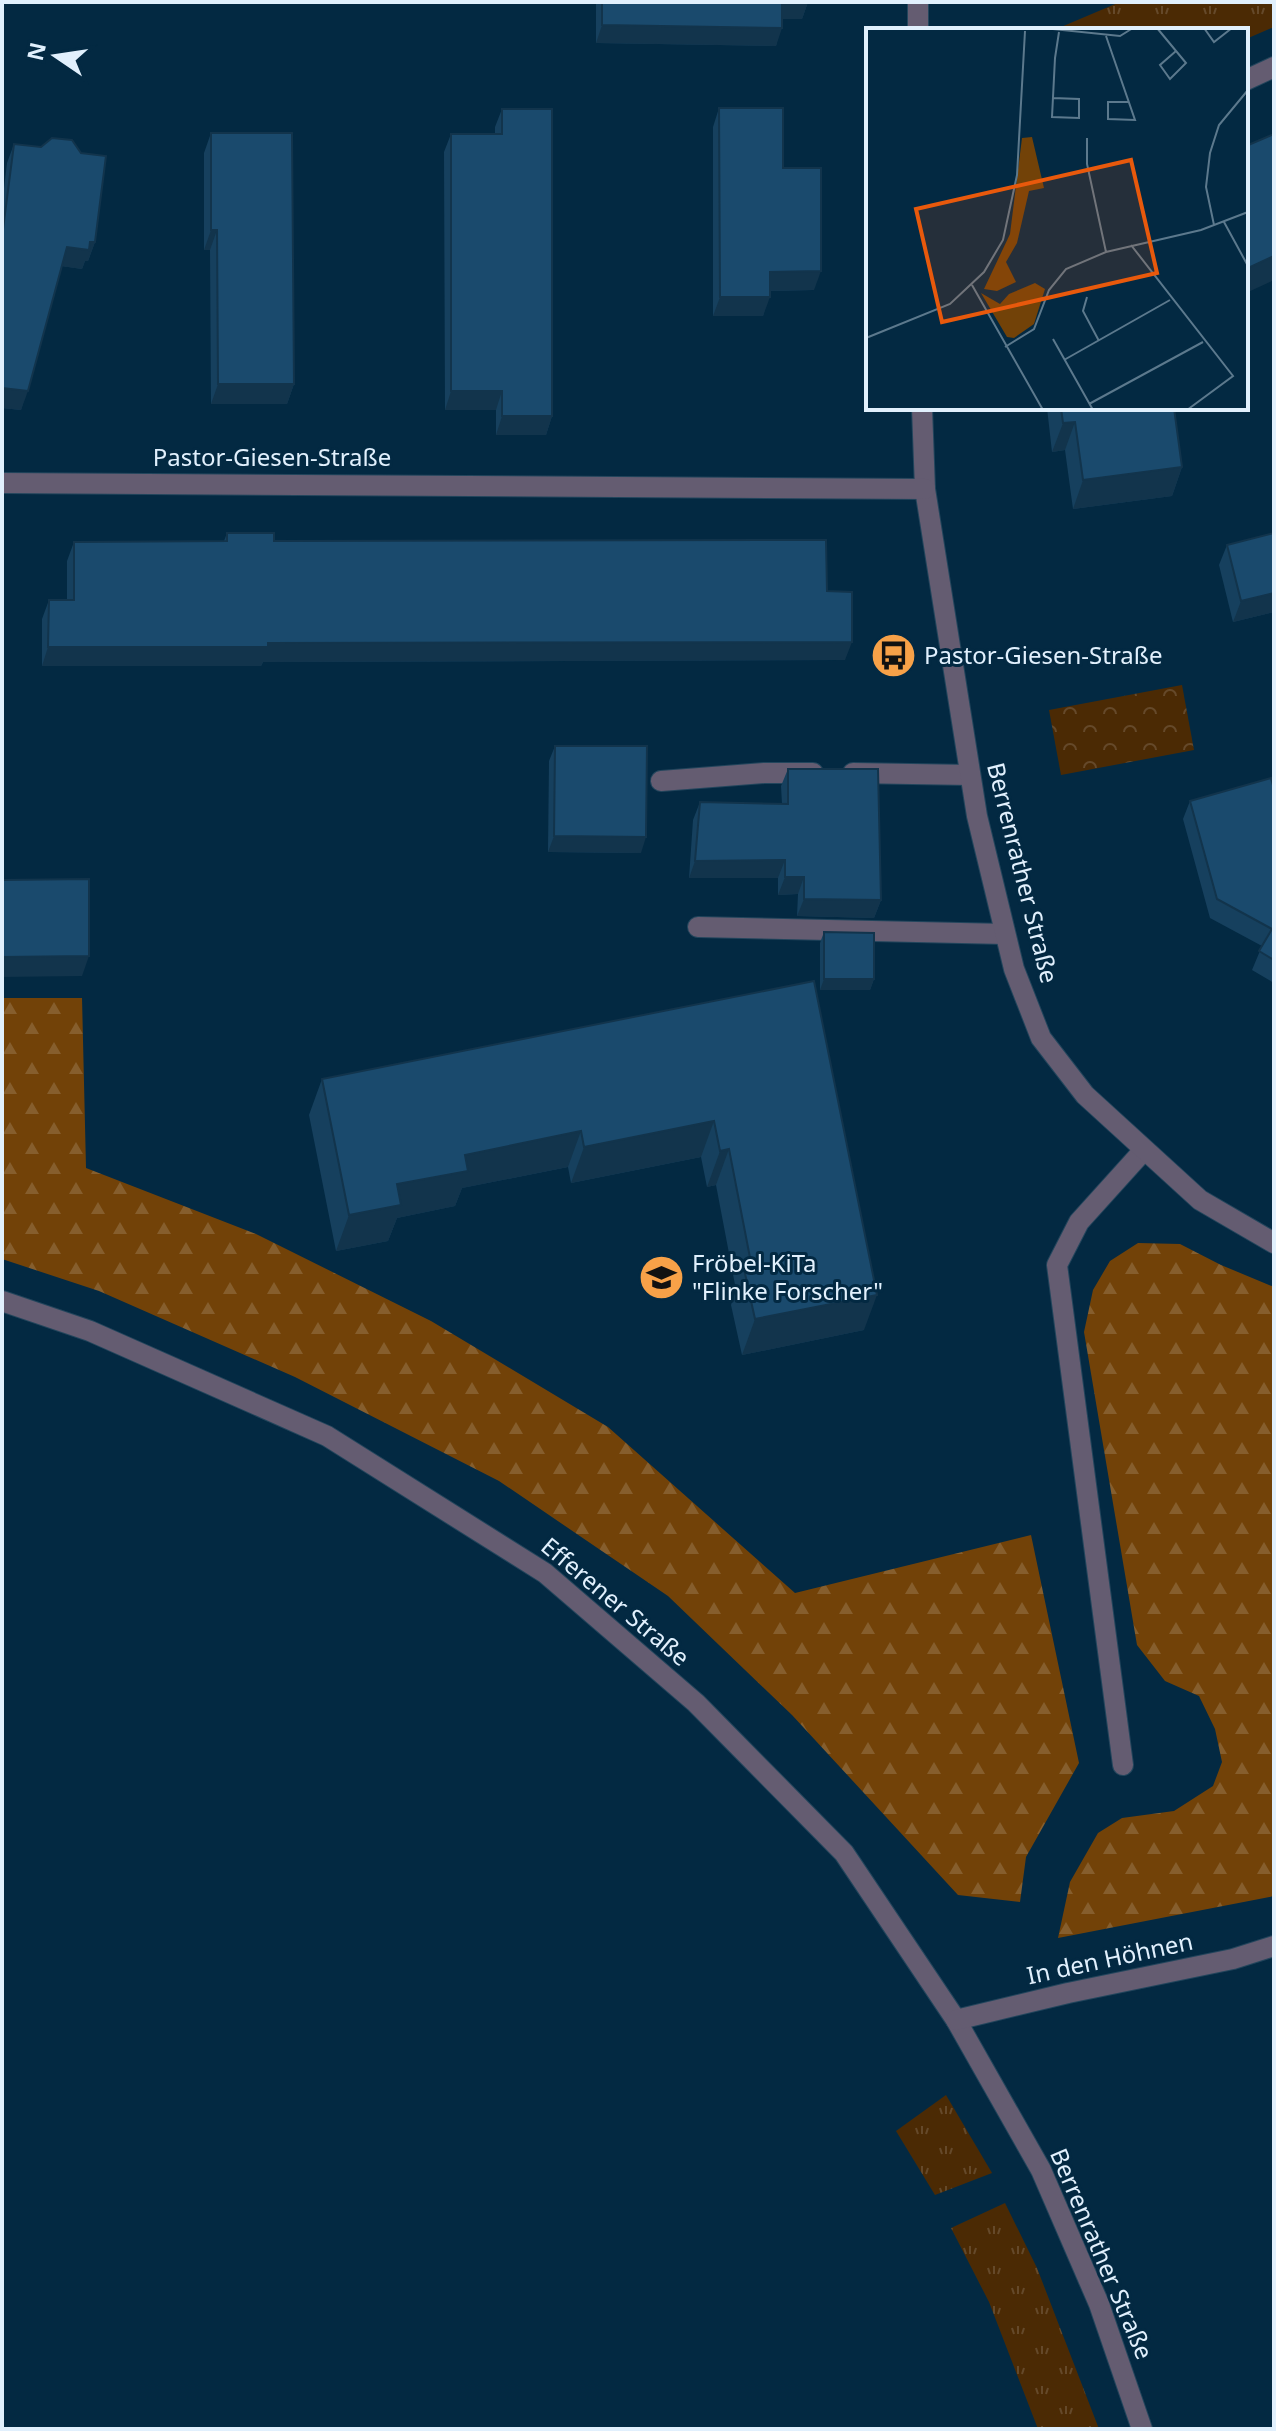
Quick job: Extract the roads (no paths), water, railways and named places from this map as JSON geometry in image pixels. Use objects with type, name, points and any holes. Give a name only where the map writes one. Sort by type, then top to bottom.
[{"type":"street","points":[[918,2],[918,28]]},
{"type":"street","points":[[1248,79],[1274,67]]},
{"type":"street","name":"Berrenrather Straße","points":[[922,410],[925,489],[977,816],[1014,969],[1041,1038],[1085,1095],[1200,1200],[1274,1243]]},
{"type":"street","name":"Pastor-Giesen-Straße","points":[[2,483],[925,489]]},
{"type":"street","points":[[661,781],[764,773],[970,775]]},
{"type":"street","points":[[698,927],[1005,934]]},
{"type":"street","points":[[1123,1765],[1057,1265],[1079,1222],[1144,1150]]},
{"type":"street","name":"Efferener Straße","points":[[2,1301],[90,1331],[327,1436],[545,1573],[696,1703],[844,1853],[956,2020]]},
{"type":"street","name":"In den Höhnen","points":[[956,2020],[1233,1959],[1274,1946]]},
{"type":"street","name":"Berrenrather Straße","points":[[956,2020],[1046,2181],[1099,2304],[1142,2429]]},
{"type":"place","name":"Pastor-Giesen-Straße","points":[[893,656]]},
{"type":"place","name":"Fröbel-KiTa \"Flinke Forscher\"","points":[[661,1278]]}]
